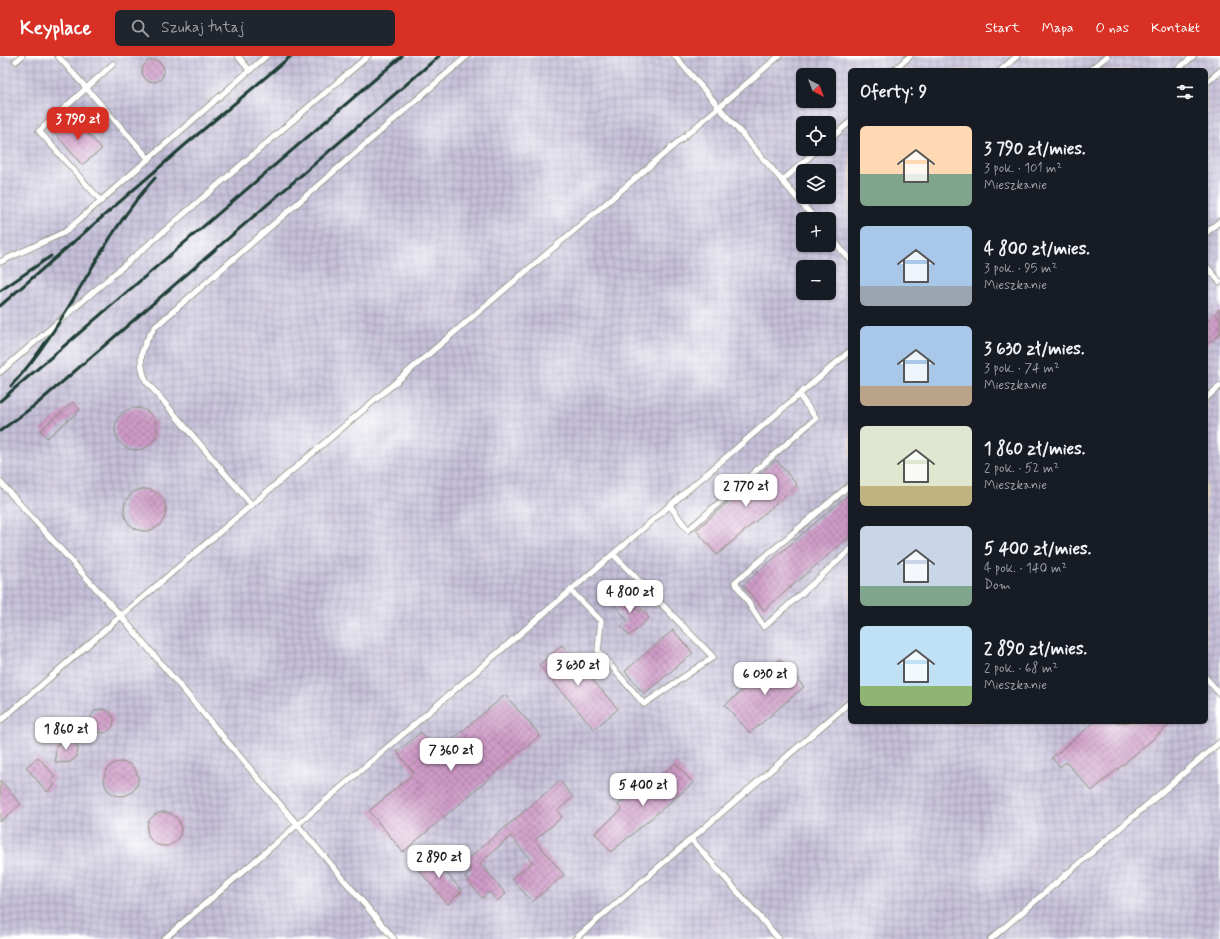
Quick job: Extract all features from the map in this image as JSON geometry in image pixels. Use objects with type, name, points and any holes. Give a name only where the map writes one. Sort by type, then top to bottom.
[{"type":"lane","points":[[16,61],[22,56]]},
{"type":"lane","points":[[58,56],[149,160]]},
{"type":"lane","points":[[238,56],[250,71]]},
{"type":"lane","points":[[0,262],[65,232],[266,56]]},
{"type":"lane","points":[[0,372],[368,56]]},
{"type":"lane","points":[[252,504],[146,381],[141,368],[141,353],[145,340],[155,326],[467,56]]},
{"type":"lane","points":[[675,56],[809,212]]},
{"type":"lane","points":[[0,721],[252,504],[779,56]]},
{"type":"lane","points":[[896,68],[910,56]]},
{"type":"lane","points":[[1003,68],[1017,56]]},
{"type":"lane","points":[[1092,68],[1107,56]]},
{"type":"lane","points":[[1179,68],[1193,56]]},
{"type":"lane","points":[[101,202],[39,131],[85,87],[113,64]]},
{"type":"lane","points":[[1208,81],[1220,71]]},
{"type":"lane","points":[[836,134],[848,124]]},
{"type":"lane","points":[[782,181],[810,156]]},
{"type":"lane","points":[[1208,231],[1220,221]]},
{"type":"lane","points":[[836,243],[848,258]]},
{"type":"lane","points":[[1208,268],[1220,282]]},
{"type":"lane","points":[[164,939],[848,353]]},
{"type":"lane","points":[[1208,396],[1220,386]]},
{"type":"lane","points":[[670,506],[688,530],[816,418],[799,395]]},
{"type":"lane","points":[[0,482],[121,616],[394,939]]},
{"type":"lane","points":[[848,487],[735,582],[764,627],[848,552]]},
{"type":"lane","points":[[571,591],[601,621],[598,651],[644,704],[713,657],[613,554]]},
{"type":"lane","points":[[1208,680],[1220,694]]},
{"type":"lane","points":[[575,939],[848,704]]},
{"type":"lane","points":[[991,939],[1220,742]]},
{"type":"lane","points":[[691,839],[779,939]]},
{"type":"shaded area","points":[[0,56],[1220,56],[1220,939],[0,939]]},
{"type":"building","points":[[153,60],[161,63],[164,71],[161,79],[153,82],[145,79],[142,71],[145,63]]},
{"type":"building","points":[[73,116],[102,149],[82,165],[54,132]]},
{"type":"building","points":[[1220,309],[1220,333],[1208,343],[1208,320]]},
{"type":"building","points":[[73,402],[80,410],[47,438],[40,430]]},
{"type":"building","points":[[136,408],[151,414],[157,429],[151,444],[136,450],[121,444],[115,429],[121,414]]},
{"type":"building","points":[[776,460],[797,485],[717,555],[696,530]]},
{"type":"building","points":[[145,489],[160,495],[166,510],[160,525],[145,531],[130,525],[124,510],[130,495]]},
{"type":"building","points":[[848,495],[848,538],[764,610],[743,585]]},
{"type":"building","points":[[623,593],[639,612],[642,609],[649,618],[629,636],[621,626],[628,621],[612,602]]},
{"type":"building","points":[[673,630],[693,653],[644,694],[625,671]]},
{"type":"building","points":[[562,645],[618,709],[594,729],[539,665]]},
{"type":"building","points":[[780,659],[804,687],[750,733],[725,705]]},
{"type":"building","points":[[505,695],[540,735],[403,852],[369,811],[414,773],[397,752],[421,732],[438,752]]},
{"type":"building","points":[[102,709],[110,713],[114,721],[110,729],[102,733],[94,729],[90,721],[94,713]]},
{"type":"building","points":[[1092,724],[1171,724],[1092,791],[1066,762],[1060,767],[1052,758]]},
{"type":"building","points":[[64,739],[73,740],[76,744],[78,748],[77,757],[70,762],[56,763],[55,749],[60,741]]},
{"type":"building","points":[[38,757],[56,777],[51,781],[55,785],[47,792],[26,767]]},
{"type":"building","points":[[121,762],[133,767],[138,779],[133,791],[121,796],[109,791],[104,779],[109,767]]},
{"type":"building","points":[[676,763],[693,783],[611,852],[595,833],[622,810],[618,805],[645,781],[650,786]]},
{"type":"building","points":[[0,780],[21,804],[0,822]]},
{"type":"building","points":[[560,781],[573,797],[557,811],[562,817],[535,840],[564,875],[532,902],[512,879],[532,862],[511,836],[480,863],[506,894],[497,901],[489,892],[482,898],[465,877],[472,871],[464,862]]},
{"type":"building","points":[[164,812],[176,817],[181,829],[176,841],[164,846],[152,841],[147,829],[152,817]]},
{"type":"building","points":[[431,855],[462,891],[448,904],[416,867]]},
{"type":"railway","points":[[0,306],[185,145],[291,56]]},
{"type":"railway","points":[[0,401],[402,56]]},
{"type":"railway","points":[[0,431],[38,403],[439,56]]},
{"type":"railway","points":[[11,386],[32,362],[50,336],[117,228],[135,202],[155,178]]},
{"type":"railway","points":[[0,291],[51,256]]}]
